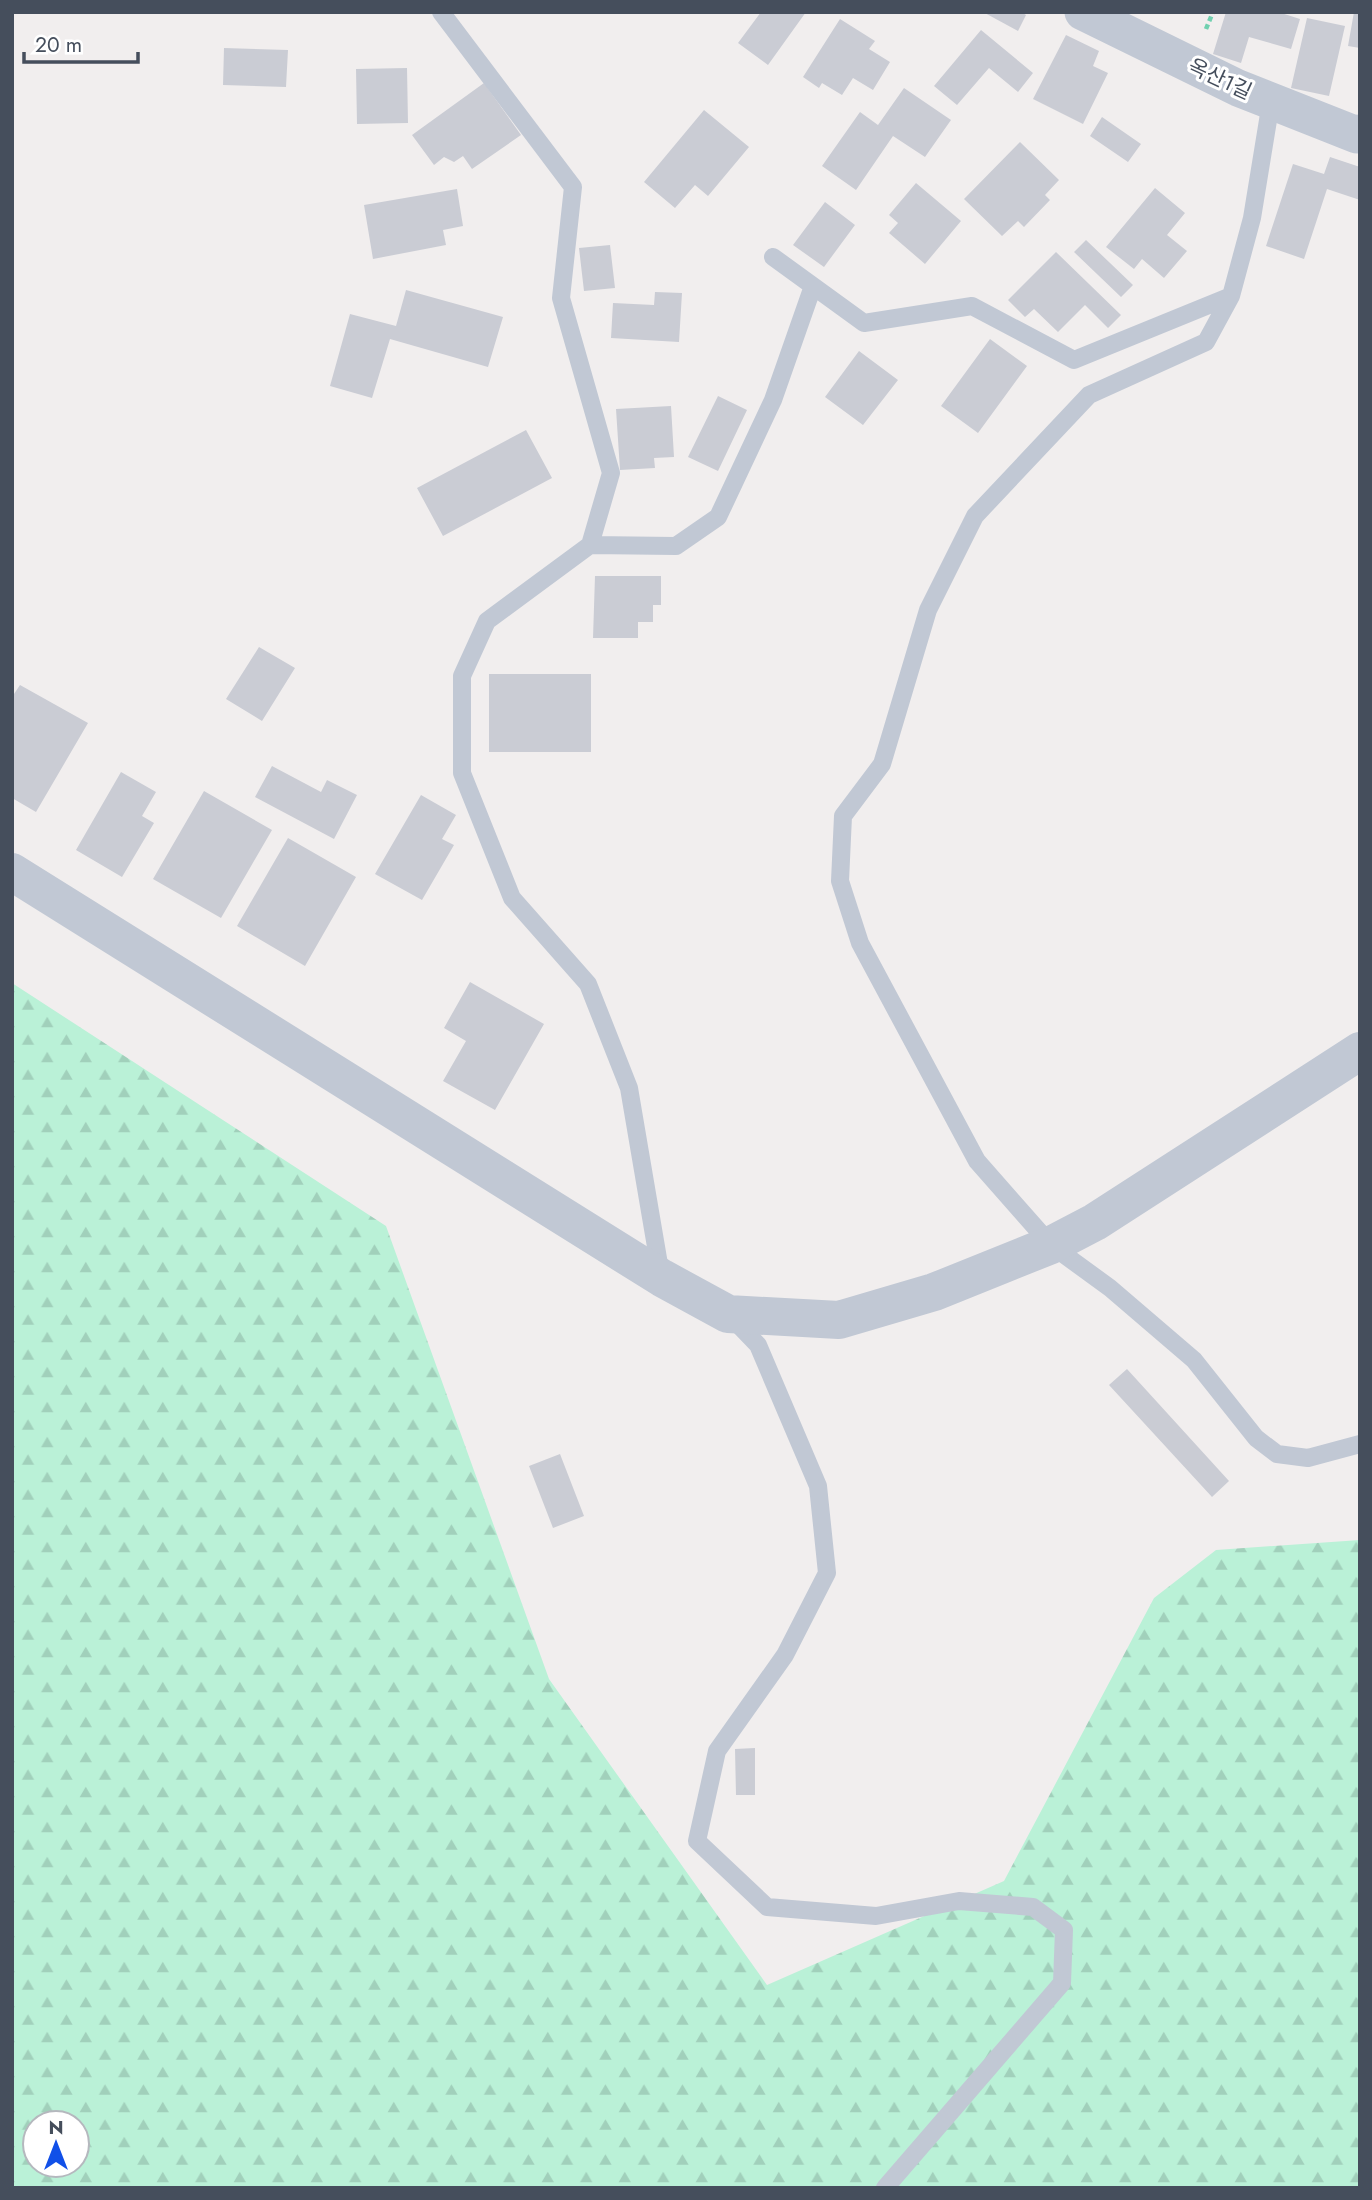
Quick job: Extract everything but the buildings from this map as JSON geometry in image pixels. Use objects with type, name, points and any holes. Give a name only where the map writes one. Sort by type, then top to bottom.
[{"type":"street","name":"옥산1길","points":[[1083,12],[1270,102],[1359,135]]},
{"type":"street","points":[[12,872],[662,1278],[728,1314],[839,1320],[934,1292],[1051,1245],[1095,1222],[1360,1051]]},
{"type":"lane","points":[[441,12],[573,187],[561,298],[611,472],[590,545]]},
{"type":"lane","points":[[1270,102],[1252,218],[1231,296],[1206,342],[1089,395],[975,516],[928,610],[883,764],[843,816],[840,881],[860,943],[977,1160],[1051,1245],[1110,1288],[1194,1360],[1256,1438],[1277,1454],[1308,1458],[1360,1444]]},
{"type":"lane","points":[[774,257],[864,323],[972,306],[1074,360],[1231,296]]},
{"type":"lane","points":[[662,1278],[629,1088],[588,984],[512,898],[462,773],[462,676],[486,621],[590,545],[676,546],[718,517],[773,400],[813,286]]},
{"type":"lane","points":[[728,1314],[758,1345],[818,1486],[827,1573],[785,1655],[717,1751],[697,1842],[767,1907],[876,1916],[959,1901],[1033,1907],[1064,1930],[1062,1983],[885,2188]]},
{"type":"green space","points":[[12,983],[386,1226],[549,1679],[767,1985],[1004,1881],[1154,1598],[1216,1550],[1360,1540],[1360,2188],[12,2188]]}]
